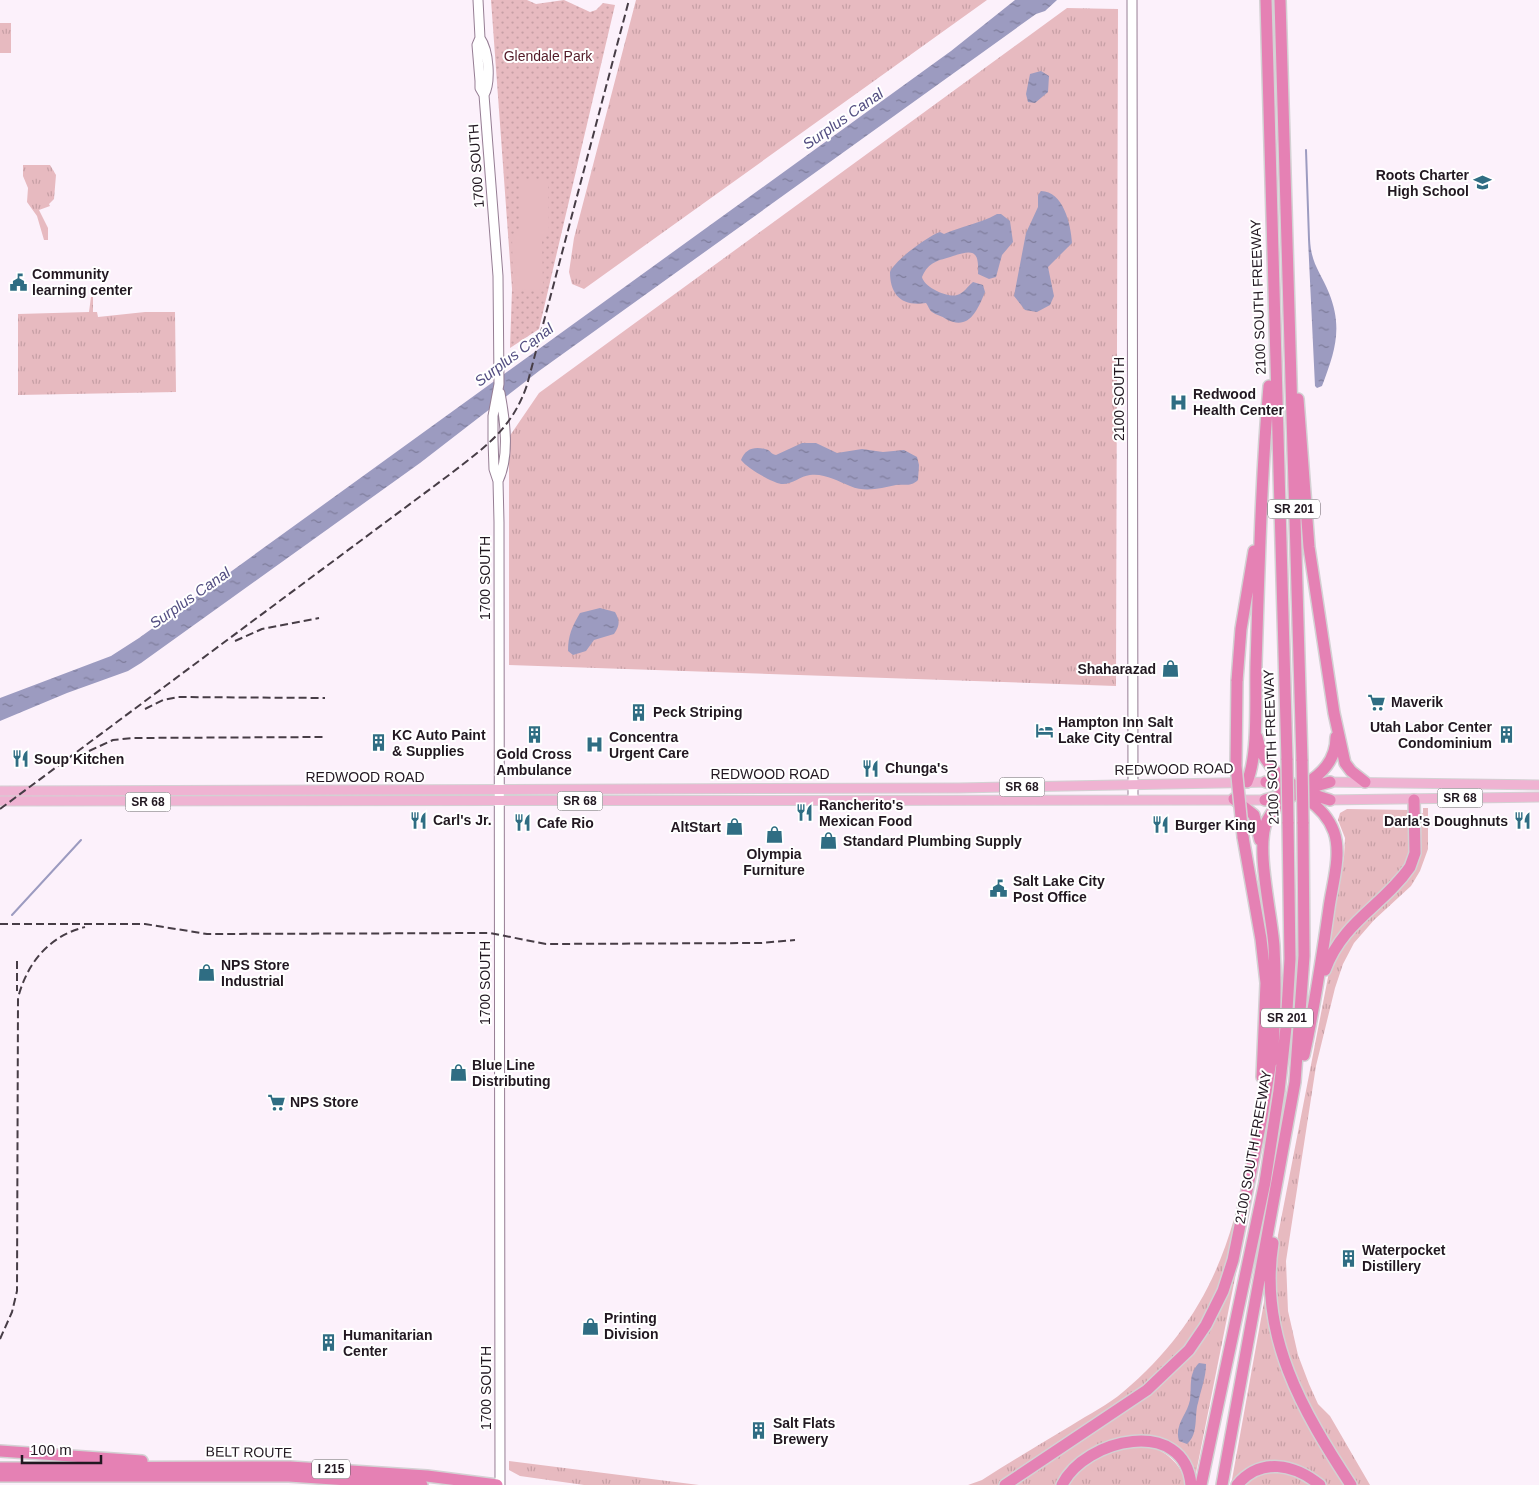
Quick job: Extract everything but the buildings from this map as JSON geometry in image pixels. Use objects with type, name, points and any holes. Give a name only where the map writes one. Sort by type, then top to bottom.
[{"type":"highway","name":"2100 SOUTH FREEWAY","points":[[1201,1485],[1258,1212],[1279,1091],[1286,1027],[1290,959],[1287,760],[1266,0]]},
{"type":"highway","name":"SR 201","points":[[1222,1485],[1280,1178],[1298,1060],[1303,991],[1305,908],[1302,761],[1280,0]]},
{"type":"highway","points":[[1287,258],[1292,290],[1309,547],[1334,713],[1345,763],[1351,771],[1365,782]]},
{"type":"highway","points":[[1247,782],[1251,772],[1256,713],[1263,495],[1274,337]]},
{"type":"highway","points":[[1252,1168],[1266,1009],[1264,957],[1238,798],[1235,722],[1241,629],[1263,495]]},
{"type":"highway","points":[[1256,713],[1257,737],[1262,753],[1270,766],[1299,790],[1319,810],[1330,824],[1336,847],[1317,994],[1288,1128]]},
{"type":"highway","points":[[1264,862],[1265,826],[1272,813],[1285,800],[1323,771],[1333,755],[1336,743],[1334,713]]},
{"type":"highway","points":[[1266,782],[1330,800]]},
{"type":"highway","points":[[1265,800],[1330,782]]},
{"type":"highway","points":[[1234,799],[1254,814],[1264,862],[1274,953],[1272,1054],[1260,1170],[1258,1212]]},
{"type":"highway","points":[[1317,994],[1332,954],[1345,934],[1410,867],[1415,853],[1414,800]]},
{"type":"highway","points":[[1005,1485],[1147,1390],[1189,1350],[1216,1308],[1230,1272],[1252,1168],[1272,1054]]},
{"type":"highway","points":[[1280,1178],[1272,1277],[1272,1303],[1278,1340],[1290,1380],[1305,1412],[1351,1485]]},
{"type":"highway","points":[[1062,1485],[1066,1477],[1084,1458],[1112,1446],[1140,1441],[1163,1444],[1170,1449],[1187,1470],[1191,1485]]},
{"type":"highway","points":[[0,1451],[91,1456],[201,1467]]},
{"type":"highway","points":[[1237,1485],[1243,1478],[1266,1466],[1280,1465],[1301,1472],[1320,1485]]},
{"type":"highway","name":"BELT ROUTE","points":[[0,1468],[201,1467],[347,1470],[498,1485]]},
{"type":"highway","name":"BELT ROUTE","points":[[0,1476],[289,1476],[422,1485]]},
{"type":"main road","name":"REDWOOD ROAD","points":[[0,791],[986,788],[1266,782]]},
{"type":"main road","name":"SR 68","points":[[1330,782],[1539,785]]},
{"type":"main road","name":"SR 68","points":[[1330,800],[1539,797]]},
{"type":"main road","name":"REDWOOD ROAD","points":[[0,800],[499,801],[1133,798],[1285,800]]},
{"type":"street","name":"1700 SOUTH","points":[[478,0],[480,38],[477,45],[480,88],[484,95],[498,276],[499,384],[494,416],[494,469],[498,481],[498,1485]]},
{"type":"street","name":"2100 SOUTH","points":[[1132,0],[1133,798]]},
{"type":"street","name":"1700 SOUTH","points":[[498,481],[504,470],[503,408],[499,384]]},
{"type":"green space","name":"Glendale Park","points":[[491,0],[527,0],[536,4],[564,0],[590,12],[596,10],[603,3],[615,5],[539,329],[510,348],[512,289]]},
{"type":"green space","points":[[636,0],[987,0],[584,289],[572,284],[569,272],[574,238]]},
{"type":"green space","points":[[1067,8],[1118,9],[1116,686],[509,665],[509,437],[539,393]]},
{"type":"green space","points":[[0,23],[11,23],[11,53],[0,53]]},
{"type":"green space","points":[[23,165],[50,165],[56,175],[54,199],[49,204],[50,206],[39,210],[48,228],[48,240],[44,240],[37,216],[27,202],[28,188],[23,176]]},
{"type":"green space","points":[[519,181],[548,181],[549,236],[542,236],[543,289],[513,290],[512,236],[519,236]]},
{"type":"green space","points":[[91,297],[93,297],[93,312],[97,312],[98,317],[145,312],[175,312],[176,392],[18,395],[18,314],[89,312]]},
{"type":"green space","points":[[1423,808],[1428,808],[1428,849],[1420,871],[1411,886],[1374,920],[1354,943],[1343,964],[1335,988],[1316,1066],[1286,1261],[1288,1311],[1298,1355],[1318,1404],[1330,1416],[1370,1485],[1354,1485],[1300,1395],[1278,1323],[1275,1267],[1278,1235],[1330,967],[1344,943],[1410,876],[1419,854]]},
{"type":"green space","points":[[1347,809],[1411,810],[1412,843],[1406,867],[1326,952],[1344,857],[1345,838],[1338,820],[1340,813]]},
{"type":"green space","points":[[1234,1219],[1236,1219],[1230,1254],[1219,1289],[1189,1344],[1162,1374],[1000,1485],[968,1485],[982,1480],[1117,1397],[1162,1355],[1178,1335],[1205,1292],[1226,1245]]},
{"type":"green space","points":[[1237,1268],[1194,1483],[1169,1447],[1110,1444],[1057,1485],[1013,1485],[1155,1390],[1228,1290]]},
{"type":"green space","points":[[1268,1280],[1275,1341],[1347,1485],[1323,1485],[1277,1464],[1231,1485]]},
{"type":"green space","points":[[1148,1445],[1173,1460],[1188,1485],[1064,1485],[1081,1466],[1101,1455]]},
{"type":"green space","points":[[509,1461],[699,1485],[584,1485],[520,1476],[509,1470]]},
{"type":"green space","points":[[1277,1471],[1289,1473],[1313,1485],[1242,1485],[1259,1474]]},
{"type":"water","points":[[1015,0],[1057,0],[1045,11],[1036,14],[539,371],[420,463],[141,663],[128,671],[67,693],[0,721],[0,698],[111,656],[139,638],[951,51]]},
{"type":"water","points":[[1041,71],[1049,76],[1048,92],[1035,103],[1028,102],[1026,94],[1030,74]]},
{"type":"water","points":[[1041,191],[1049,192],[1060,202],[1068,218],[1072,243],[1048,267],[1054,296],[1050,305],[1037,312],[1025,310],[1014,296],[1026,233],[1038,207],[1038,195]]},
{"type":"water","points":[[1001,214],[1010,221],[1013,242],[1002,255],[996,277],[989,279],[978,274],[976,256],[966,253],[935,262],[922,277],[931,288],[948,295],[963,292],[973,282],[983,285],[985,292],[971,318],[960,323],[954,322],[932,312],[926,303],[910,303],[899,298],[892,287],[890,272],[898,261],[912,249],[940,232],[944,234]]},
{"type":"water","points":[[1308,239],[1310,239],[1312,255],[1329,293],[1336,318],[1334,351],[1322,386],[1317,388],[1315,386]]},
{"type":"water","points":[[802,443],[816,443],[837,453],[862,449],[883,452],[904,450],[917,457],[919,465],[918,480],[910,484],[868,490],[856,488],[820,475],[806,476],[781,484],[771,481],[748,467],[741,460],[747,451],[754,448],[761,448],[776,455]]},
{"type":"water","points":[[600,608],[615,612],[619,623],[616,631],[614,634],[594,640],[586,651],[573,655],[568,651],[569,640],[580,613]]},
{"type":"water","points":[[1199,1363],[1206,1364],[1205,1374],[1197,1408],[1195,1430],[1187,1444],[1179,1441],[1178,1430],[1190,1400],[1193,1371]]},
{"type":"waterway","points":[[1306,150],[1309,239]]},
{"type":"waterway","points":[[12,915],[81,840]]},
{"type":"railway","points":[[0,809],[449,475],[486,446],[514,414],[527,385],[629,0]]},
{"type":"railway","points":[[235,641],[262,629],[319,618]]},
{"type":"railway","points":[[145,709],[163,700],[178,697],[325,698]]},
{"type":"railway","points":[[89,751],[113,740],[132,738],[326,737]]},
{"type":"railway","points":[[0,924],[145,924],[207,934],[490,933],[546,944],[761,943],[795,940]]},
{"type":"railway","points":[[0,1339],[12,1312],[17,1291],[18,998],[27,973],[41,953],[61,937],[85,927]]},
{"type":"railway","points":[[17,961],[17,991]]},
{"type":"place","name":"Roots Charter High School","points":[[1483,183]]},
{"type":"place","name":"Community learning center","points":[[18,282]]},
{"type":"place","name":"Redwood Health Center","points":[[1179,402]]},
{"type":"place","name":"Shaharazad","points":[[1170,669]]},
{"type":"place","name":"Maverik","points":[[1377,702]]},
{"type":"place","name":"Peck Striping","points":[[639,712]]},
{"type":"place","name":"Hampton Inn Salt Lake City Central","points":[[1044,730]]},
{"type":"place","name":"Gold Cross Ambulance","points":[[534,734]]},
{"type":"place","name":"Utah Labor Center Condominium","points":[[1506,735]]},
{"type":"place","name":"KC Auto Paint & Supplies","points":[[378,743]]},
{"type":"place","name":"Concentra Urgent Care","points":[[595,745]]},
{"type":"place","name":"Soup Kitchen","points":[[20,759]]},
{"type":"place","name":"Chunga's","points":[[871,768]]},
{"type":"place","name":"Rancherito's Mexican Food","points":[[805,813]]},
{"type":"place","name":"Carl's Jr.","points":[[419,820]]},
{"type":"place","name":"Darla's Doughnuts","points":[[1522,821]]},
{"type":"place","name":"Cafe Rio","points":[[523,823]]},
{"type":"place","name":"Burger King","points":[[1161,825]]},
{"type":"place","name":"AltStart","points":[[735,827]]},
{"type":"place","name":"Olympia Furniture","points":[[774,834]]},
{"type":"place","name":"Standard Plumbing Supply","points":[[829,841]]},
{"type":"place","name":"Salt Lake City Post Office","points":[[999,889]]},
{"type":"place","name":"NPS Store Industrial","points":[[207,973]]},
{"type":"place","name":"Blue Line Distributing","points":[[458,1073]]},
{"type":"place","name":"NPS Store","points":[[276,1102]]},
{"type":"place","name":"Waterpocket Distillery","points":[[1348,1258]]},
{"type":"place","name":"Printing Division","points":[[590,1326]]},
{"type":"place","name":"Humanitarian Center","points":[[329,1343]]},
{"type":"place","name":"Salt Flats Brewery","points":[[759,1431]]},
{"type":"water label","name":"Surplus Canal","points":[[843,119]]},
{"type":"water label","name":"Surplus Canal","points":[[514,355]]},
{"type":"water label","name":"Surplus Canal","points":[[190,598]]}]
